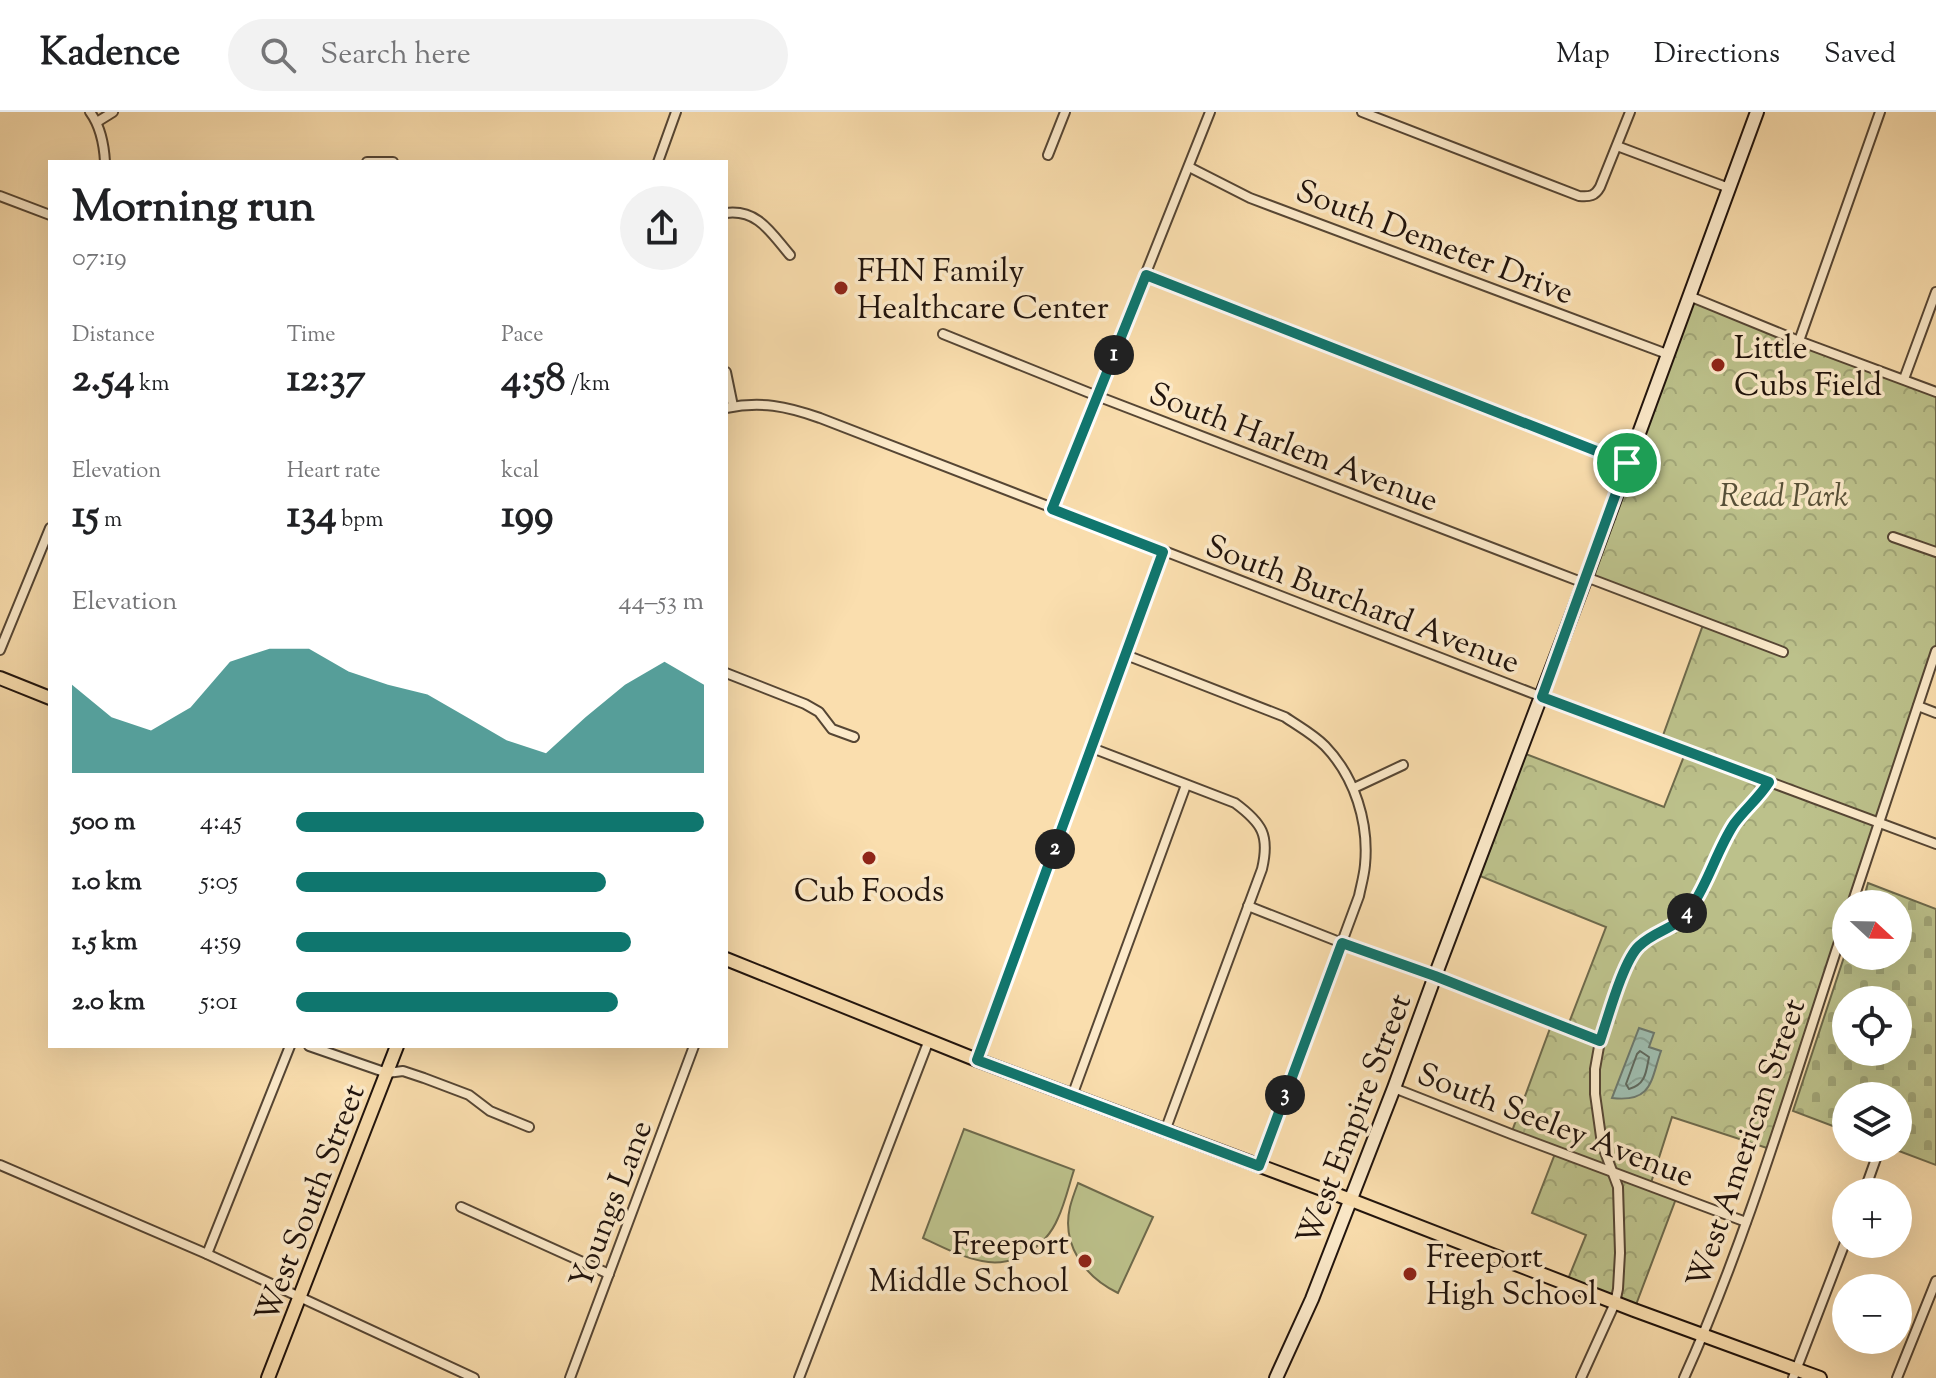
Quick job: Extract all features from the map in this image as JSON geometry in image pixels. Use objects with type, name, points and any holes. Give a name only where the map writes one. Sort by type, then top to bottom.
[{"type":"main road","name":"West Empire Street","points":[[1276,1378],[1312,1299],[1394,1088],[1542,697],[1757,112]]},
{"type":"main road","points":[[0,678],[48,697]]},
{"type":"main road","points":[[728,961],[977,1060],[1351,1200],[1796,1374],[1820,1378]]},
{"type":"main road","name":"West South Street","points":[[268,1378],[396,1048]]},
{"type":"street","points":[[90,112],[97,122],[105,160]]},
{"type":"street","points":[[97,122],[113,112]]},
{"type":"street","points":[[659,160],[676,112]]},
{"type":"street","points":[[1048,155],[1065,112]]},
{"type":"street","points":[[1052,509],[1210,112]]},
{"type":"street","points":[[1362,112],[1588,197],[1596,194],[1630,112]]},
{"type":"street","points":[[1799,341],[1880,112]]},
{"type":"street","points":[[1617,146],[1729,188]]},
{"type":"street","name":"South Demeter Drive","points":[[1189,167],[1250,198],[1667,354]]},
{"type":"street","points":[[0,196],[48,214]]},
{"type":"street","points":[[728,213],[749,213],[790,255]]},
{"type":"street","points":[[1146,275],[1627,463]]},
{"type":"street","points":[[1904,379],[1936,292]]},
{"type":"street","points":[[1689,296],[1936,392]]},
{"type":"street","name":"South Harlem Avenue","points":[[943,334],[1097,396],[1783,652]]},
{"type":"street","name":"South Burchard Avenue","points":[[730,407],[765,404],[792,409],[1542,697],[1936,844]]},
{"type":"street","points":[[0,650],[48,533]]},
{"type":"street","points":[[1893,537],[1936,552]]},
{"type":"street","points":[[977,1060],[1163,552]]},
{"type":"street","points":[[1857,890],[1936,651]]},
{"type":"street","points":[[1126,655],[1285,717],[1324,746],[1354,788],[1362,815],[1365,866],[1359,896],[1259,1166]]},
{"type":"street","points":[[728,674],[805,704],[819,712],[832,729],[854,737]]},
{"type":"street","points":[[1918,706],[1936,713]]},
{"type":"street","points":[[1092,748],[1235,803],[1253,817],[1263,832],[1266,851],[1262,869],[1165,1131]]},
{"type":"street","points":[[1354,788],[1403,765]]},
{"type":"street","points":[[1581,1378],[1615,1303],[1620,1253],[1618,1187],[1602,1144],[1595,1094],[1600,1041],[1620,980],[1636,949],[1647,939],[1679,923],[1693,905],[1734,824],[1769,782]]},
{"type":"street","points":[[1072,1096],[1186,785]]},
{"type":"street","points":[[1248,906],[1600,1041]]},
{"type":"street","name":"West American Street","points":[[1684,1378],[1704,1336],[1746,1222],[1832,963]]},
{"type":"street","points":[[799,1378],[929,1040]]},
{"type":"street","points":[[207,1254],[289,1048]]},
{"type":"street","points":[[315,1048],[387,1073],[403,1071],[424,1078],[469,1095],[490,1111],[529,1127]]},
{"type":"street","name":"Youngs Lane","points":[[570,1378],[693,1048]]},
{"type":"street","name":"South Seeley Avenue","points":[[1394,1088],[1746,1222]]},
{"type":"street","points":[[0,1165],[207,1254],[472,1378]]},
{"type":"street","points":[[461,1207],[609,1274]]},
{"type":"street","points":[[1796,1374],[1839,1258]]},
{"type":"street","points":[[1897,1378],[1936,1281]]},
{"type":"green space","name":"Read Park","points":[[1693,298],[1936,392],[1936,647],[1856,890],[1832,890],[1832,962],[1770,1149],[1672,1117],[1650,1186],[1677,1196],[1634,1310],[1566,1284],[1586,1235],[1532,1213],[1556,1151],[1511,1134],[1552,1023],[1567,1028],[1606,927],[1480,876],[1526,754],[1664,807],[1686,751],[1661,741],[1704,622],[1586,577]]},
{"type":"green space","points":[[1868,883],[1886,890],[1866,890]]},
{"type":"green space","points":[[1912,900],[1936,909],[1936,1165],[1912,1156],[1912,1082],[1832,1082],[1832,1126],[1793,1111],[1832,993],[1832,1066],[1912,1066],[1912,986],[1834,986],[1840,970],[1912,970]]},
{"type":"green space","points":[[964,1129],[1074,1170],[1053,1228],[1037,1246],[1017,1258],[982,1261],[923,1238]]},
{"type":"green space","points":[[1078,1183],[1153,1217],[1118,1293],[1086,1269],[1073,1247],[1068,1221]]},
{"type":"water","points":[[1639,1028],[1654,1033],[1649,1047],[1661,1051],[1652,1079],[1643,1093],[1636,1097],[1612,1098]]},
{"type":"place","name":"FHN Family Healthcare Center","points":[[841,288]]},
{"type":"place","name":"Little Cubs Field","points":[[1718,365]]},
{"type":"place","name":"Cub Foods","points":[[869,858]]},
{"type":"place","name":"Freeport Middle School","points":[[1085,1261]]},
{"type":"place","name":"Freeport High School","points":[[1410,1274]]},
{"type":"route","points":[[1146,275],[1627,463],[1542,697],[1769,782],[1734,824],[1693,905],[1679,923],[1647,939],[1636,949],[1620,980],[1600,1041],[1342,943],[1259,1166],[977,1060],[1163,552],[1052,509],[1146,275]]}]
